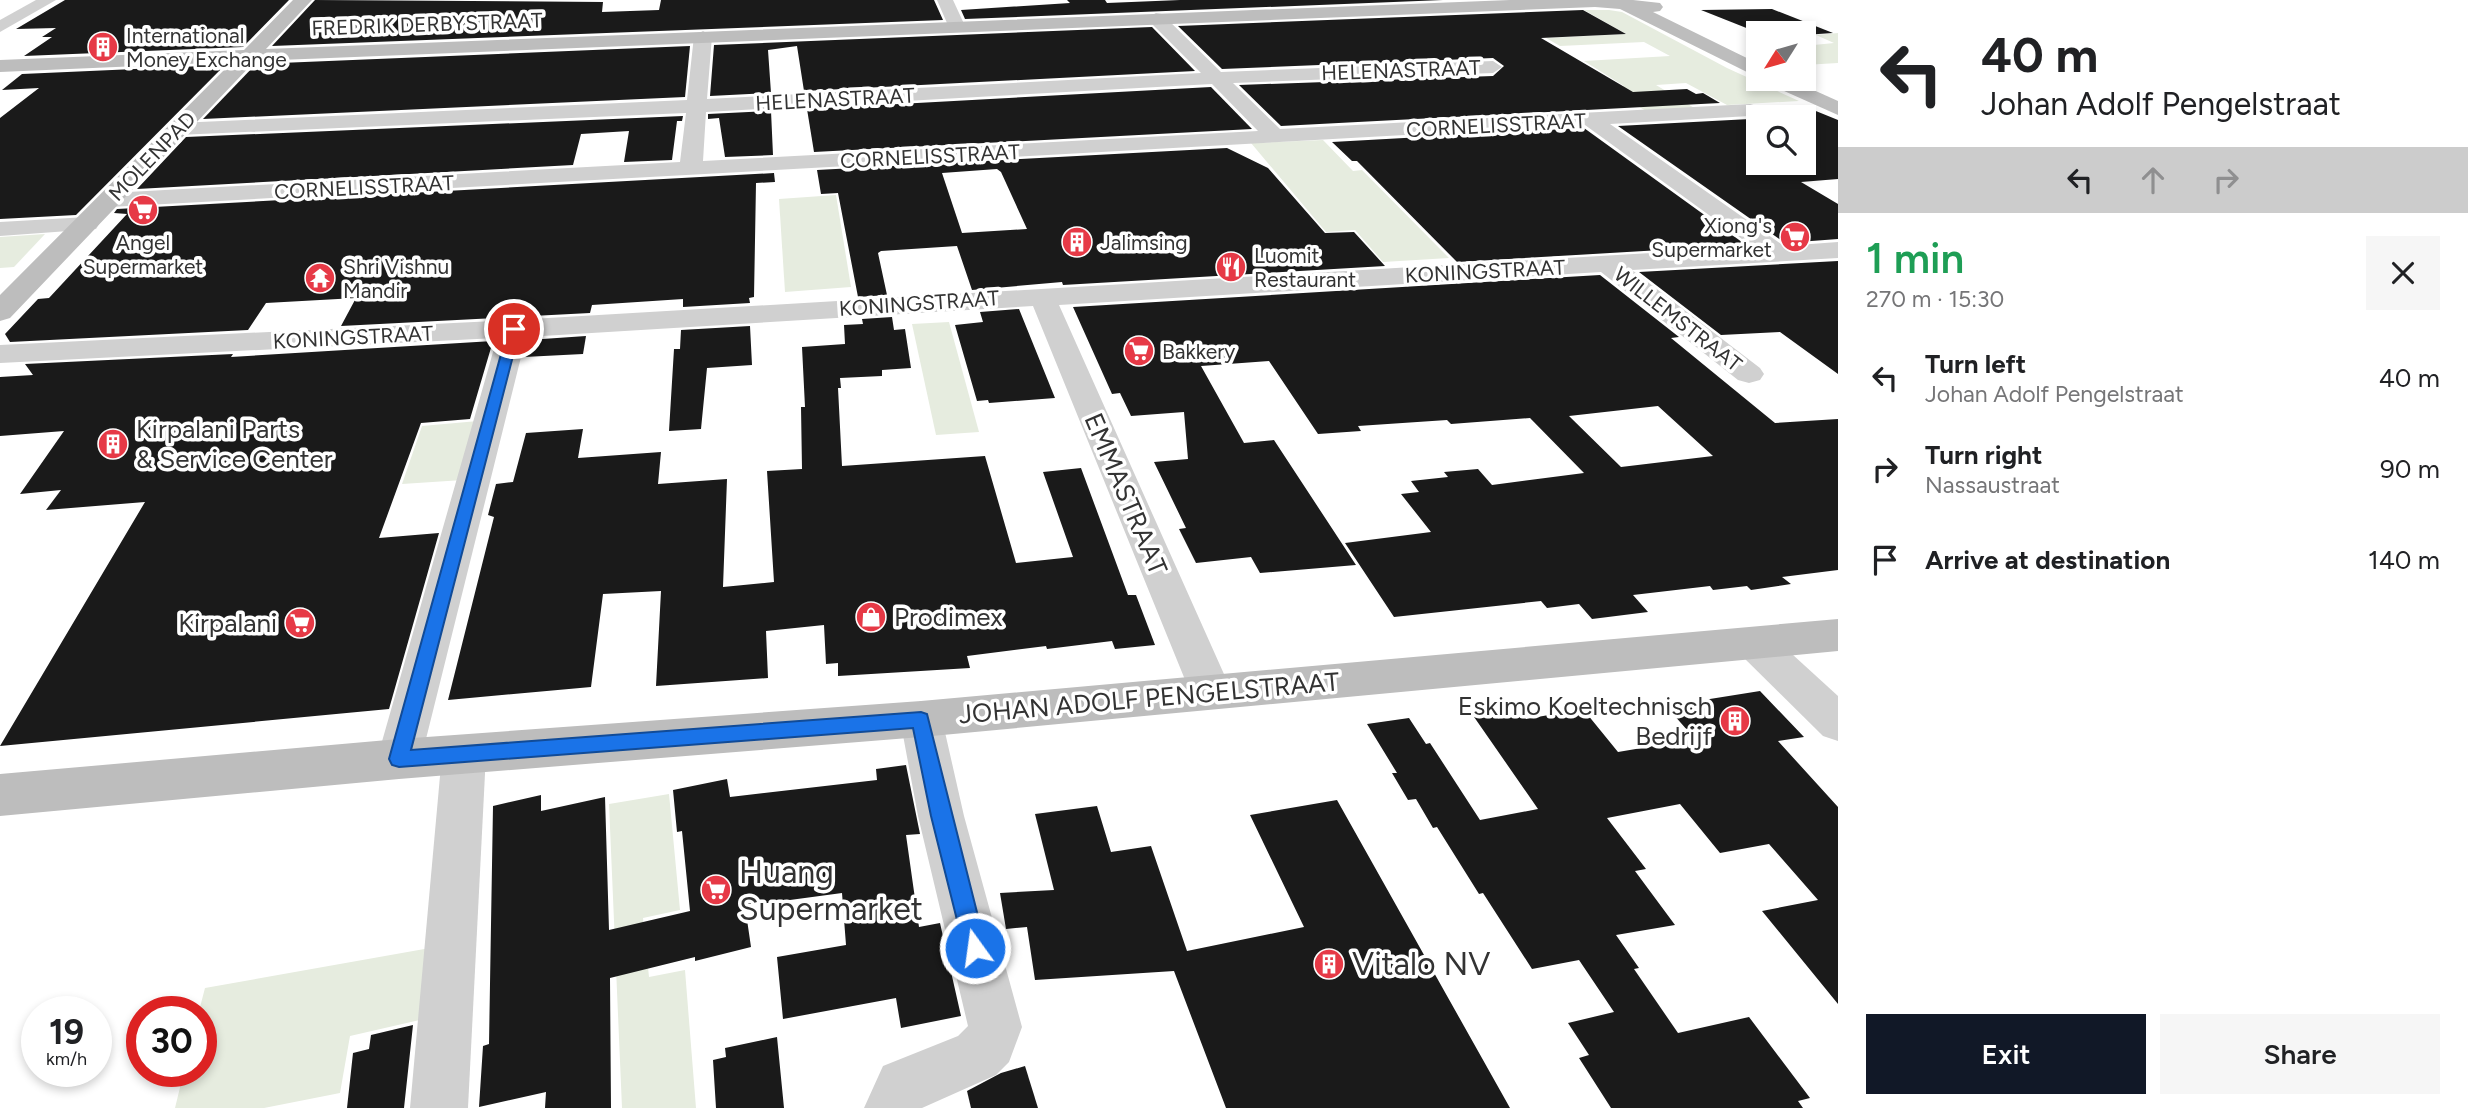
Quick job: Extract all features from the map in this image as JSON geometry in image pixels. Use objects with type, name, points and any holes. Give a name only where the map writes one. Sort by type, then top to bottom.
[{"type":"main road","name":"MOLENPAD","points":[[0,312],[303,0]]},
{"type":"main road","name":"FREDRIK DERBYSTRAAT","points":[[0,66],[1618,1],[1647,4],[1746,53]]},
{"type":"main road","points":[[1618,1],[1746,65]]},
{"type":"main road","points":[[1816,86],[1838,96]]},
{"type":"main road","points":[[1799,91],[1838,109]]},
{"type":"main road","name":"JOHAN ADOLF PENGELSTRAAT","points":[[0,795],[399,759],[921,719],[1838,635]]},
{"type":"street","points":[[0,27],[48,0]]},
{"type":"street","points":[[945,0],[956,26]]},
{"type":"street","points":[[1156,18],[1276,137]]},
{"type":"street","points":[[691,169],[699,106],[703,36]]},
{"type":"street","name":"HELENASTRAAT","points":[[177,129],[1493,67]]},
{"type":"street","name":"CORNELISSTRAAT","points":[[110,200],[1746,110]]},
{"type":"street","points":[[1591,120],[1779,254]]},
{"type":"street","points":[[0,229],[87,224]]},
{"type":"street","name":"KONINGSTRAAT","points":[[0,354],[514,329],[1838,250]]},
{"type":"street","name":"WILLEMSTRAAT","points":[[1608,264],[1749,374]]},
{"type":"street","name":"EMMASTRAAT","points":[[1042,296],[1211,692]]},
{"type":"street","points":[[399,759],[514,329]]},
{"type":"street","points":[[1754,643],[1838,723]]},
{"type":"street","points":[[893,1108],[903,1086],[977,1056],[990,1043],[995,1027],[941,816],[921,719]]},
{"type":"street","points":[[439,1108],[464,754]]},
{"type":"shaded area","points":[[1584,10],[1622,12],[1746,77],[1746,91],[1777,91],[1799,101],[1727,105],[1686,83],[1656,85],[1696,109],[1646,111],[1608,88],[1624,86],[1584,61],[1670,56],[1644,42],[1560,46],[1546,38],[1626,34]]},
{"type":"shaded area","points":[[1838,33],[1838,63],[1816,64],[1816,45],[1834,43],[1816,35]]},
{"type":"shaded area","points":[[1323,140],[1353,171],[1362,170],[1449,258],[1383,262],[1355,230],[1326,232],[1251,143]]},
{"type":"shaded area","points":[[836,195],[851,287],[785,292],[779,199]]},
{"type":"shaded area","points":[[45,234],[14,267],[0,268],[0,237]]},
{"type":"shaded area","points":[[949,322],[979,432],[936,435],[912,324]]},
{"type":"shaded area","points":[[478,421],[463,480],[402,484],[422,426]]},
{"type":"shaded area","points":[[669,794],[680,910],[643,918],[649,977],[685,970],[696,1108],[622,1108],[609,804]]},
{"type":"shaded area","points":[[430,948],[424,1019],[350,1036],[340,1093],[264,1108],[175,1108],[180,1087],[217,1087],[217,996],[203,996],[205,988]]},
{"type":"building","points":[[65,0],[289,0],[243,47],[24,56],[52,37],[42,37],[56,28],[16,29]]},
{"type":"building","points":[[315,0],[603,2],[602,12],[659,10],[661,0],[934,0],[943,20],[272,46]]},
{"type":"building","points":[[1067,0],[1105,0],[1107,3],[1180,0],[1443,0],[965,19],[961,10],[1070,3]]},
{"type":"building","points":[[1772,9],[1802,21],[1746,21],[1746,28],[1701,10]]},
{"type":"building","points":[[1583,10],[1626,34],[1541,38],[1633,92],[1687,89],[1696,94],[1703,93],[1720,103],[1281,126],[1239,85],[1493,76],[1504,66],[1493,58],[1222,69],[1178,26]]},
{"type":"building","points":[[1816,26],[1833,33],[1816,34]]},
{"type":"building","points":[[1152,27],[1195,71],[804,91],[797,46],[768,50],[771,93],[710,96],[714,45]]},
{"type":"building","points":[[690,46],[685,97],[203,119],[256,64]]},
{"type":"building","points":[[225,65],[76,215],[0,219],[0,118],[39,88],[2,90],[22,74]]},
{"type":"building","points":[[1211,87],[1252,129],[814,152],[807,109]]},
{"type":"building","points":[[771,111],[773,155],[725,157],[719,118],[708,119],[708,114]]},
{"type":"building","points":[[1816,111],[1838,120],[1838,179],[1801,182],[1838,204],[1838,239],[1785,243],[1618,126],[1746,119],[1746,175],[1816,175]]},
{"type":"building","points":[[683,116],[682,121],[677,121],[672,160],[624,162],[629,131],[581,134],[573,165],[137,189],[186,137]]},
{"type":"building","points":[[1584,128],[1746,245],[1457,262],[1357,161],[1352,161],[1332,142]]},
{"type":"building","points":[[1227,148],[1268,168],[1325,233],[1354,232],[1385,266],[1063,285],[1062,282],[972,290],[957,246],[881,251],[878,253],[887,295],[858,297],[838,193],[821,194],[817,170]],"holes":[[[997,169],[1001,172],[1027,229],[962,233],[942,173]]]},
{"type":"building","points":[[774,173],[775,182],[756,183],[754,297],[749,298],[750,303],[683,307],[683,299],[592,305],[590,313],[341,326],[356,298],[266,303],[248,330],[10,342],[5,334],[38,299],[49,298],[127,214],[114,213],[117,209]]},
{"type":"building","points":[[1838,261],[1838,374],[1780,332],[1721,335],[1639,272]]},
{"type":"building","points":[[1600,275],[1679,337],[1671,338],[1775,423],[1838,419],[1838,570],[1782,577],[1791,584],[1751,590],[1747,586],[1713,590],[1710,586],[1633,595],[1648,612],[1592,619],[1579,604],[1547,608],[1541,601],[1394,617],[1345,543],[1431,532],[1401,494],[1419,492],[1411,481],[1448,477],[1444,472],[1478,469],[1492,485],[1584,473],[1530,418],[1451,424],[1447,420],[1358,426],[1361,431],[1318,434],[1269,361],[1201,366],[1244,443],[1274,440],[1356,565],[1260,573],[1251,557],[1196,563],[1179,529],[1186,528],[1154,462],[1188,459],[1184,412],[1131,416],[1120,393],[1112,394],[1073,307]],"holes":[[[1658,406],[1713,456],[1621,467],[1569,416]]]},
{"type":"building","points":[[1019,309],[1055,398],[989,403],[988,400],[977,401],[955,325],[983,322],[980,312]]},
{"type":"building","points":[[892,317],[894,330],[905,329],[911,368],[882,370],[882,376],[840,378],[841,388],[838,388],[842,466],[985,456],[1016,563],[1073,557],[1043,472],[1081,468],[1128,595],[1136,595],[1155,645],[1115,649],[1112,641],[1047,649],[1046,646],[967,656],[970,668],[838,676],[838,663],[826,664],[824,625],[766,631],[768,678],[656,686],[661,591],[603,594],[591,687],[448,700],[494,517],[488,515],[496,484],[513,482],[526,433],[583,429],[578,458],[661,452],[658,484],[727,479],[723,587],[774,582],[767,471],[802,469],[801,407],[805,407],[802,347],[845,344],[844,325],[863,324],[862,319]]},
{"type":"building","points":[[750,326],[752,365],[707,368],[701,429],[669,431],[674,349],[680,349],[681,330]]},
{"type":"building","points":[[586,336],[583,354],[524,357],[528,340]]},
{"type":"building","points":[[493,341],[470,419],[421,423],[379,538],[439,533],[389,709],[0,746],[145,502],[46,510],[61,490],[20,494],[64,431],[0,436],[0,377],[33,375],[25,364],[233,354],[231,357]]},
{"type":"building","points":[[1760,691],[1804,737],[1778,741],[1838,807],[1838,1004],[1762,911],[1818,900],[1769,844],[1720,853],[1680,804],[1607,818],[1646,869],[1635,871],[1675,925],[1616,935],[1639,968],[1634,969],[1678,1033],[1749,1017],[1810,1098],[1798,1101],[1803,1108],[1611,1108],[1579,1058],[1589,1055],[1568,1023],[1614,1012],[1579,960],[1532,969],[1483,893],[1479,894],[1437,827],[1433,828],[1416,799],[1408,800],[1392,773],[1397,773],[1367,724],[1409,718],[1426,744],[1430,743],[1480,820],[1538,809],[1472,714],[1517,707],[1526,719],[1583,709],[1618,752],[1695,739],[1666,706]]},
{"type":"building","points":[[906,765],[920,834],[906,835],[919,927],[940,923],[961,1016],[901,1028],[896,998],[783,1019],[777,957],[846,945],[842,893],[745,906],[751,947],[695,961],[695,957],[610,978],[611,1108],[545,1108],[546,1092],[479,1107],[483,1046],[489,1044],[493,806],[541,795],[541,811],[605,797],[609,930],[690,911],[682,831],[677,832],[673,790],[727,779],[730,797],[877,780],[876,769]]},
{"type":"building","name":"Vitalo NV","points":[[1337,800],[1510,1108],[1226,1108],[1174,971],[1035,980],[1027,927],[1006,929],[1000,893],[1054,890],[1035,814],[1097,806],[1111,852],[1151,846],[1187,951],[1304,927],[1250,815]]},
{"type":"building","points":[[413,1025],[404,1108],[347,1108],[353,1053],[369,1049],[371,1035]]},
{"type":"building","points":[[777,1037],[784,1108],[716,1108],[713,1060],[726,1057],[725,1048]]},
{"type":"building","points":[[1025,1066],[1038,1108],[971,1108],[967,1091],[1001,1073]]},
{"type":"place","name":"International Money Exchange","points":[[103,47]]},
{"type":"place","name":"Angel Supermarket","points":[[143,210]]},
{"type":"place","name":"Xiong's Supermarket","points":[[1795,237]]},
{"type":"place","name":"Jalimsing","points":[[1077,242]]},
{"type":"place","name":"Luomit Restaurant","points":[[1231,267]]},
{"type":"place","name":"Shri Vishnu Mandir","points":[[320,278]]},
{"type":"place","name":"Bakkery","points":[[1139,351]]},
{"type":"place","name":"Kirpalani Parts & Service Center","points":[[113,444]]},
{"type":"place","name":"Prodimex","points":[[871,617]]},
{"type":"place","name":"Kirpalani","points":[[300,623]]},
{"type":"place","name":"Eskimo Koeltechnisch Bedrijf","points":[[1735,721]]},
{"type":"place","name":"Huang Supermarket","points":[[716,890]]},
{"type":"place","name":"Vitalo NV","points":[[1329,964]]},
{"type":"route","points":[[514,329],[399,759],[921,719],[941,816],[975,948]]}]
